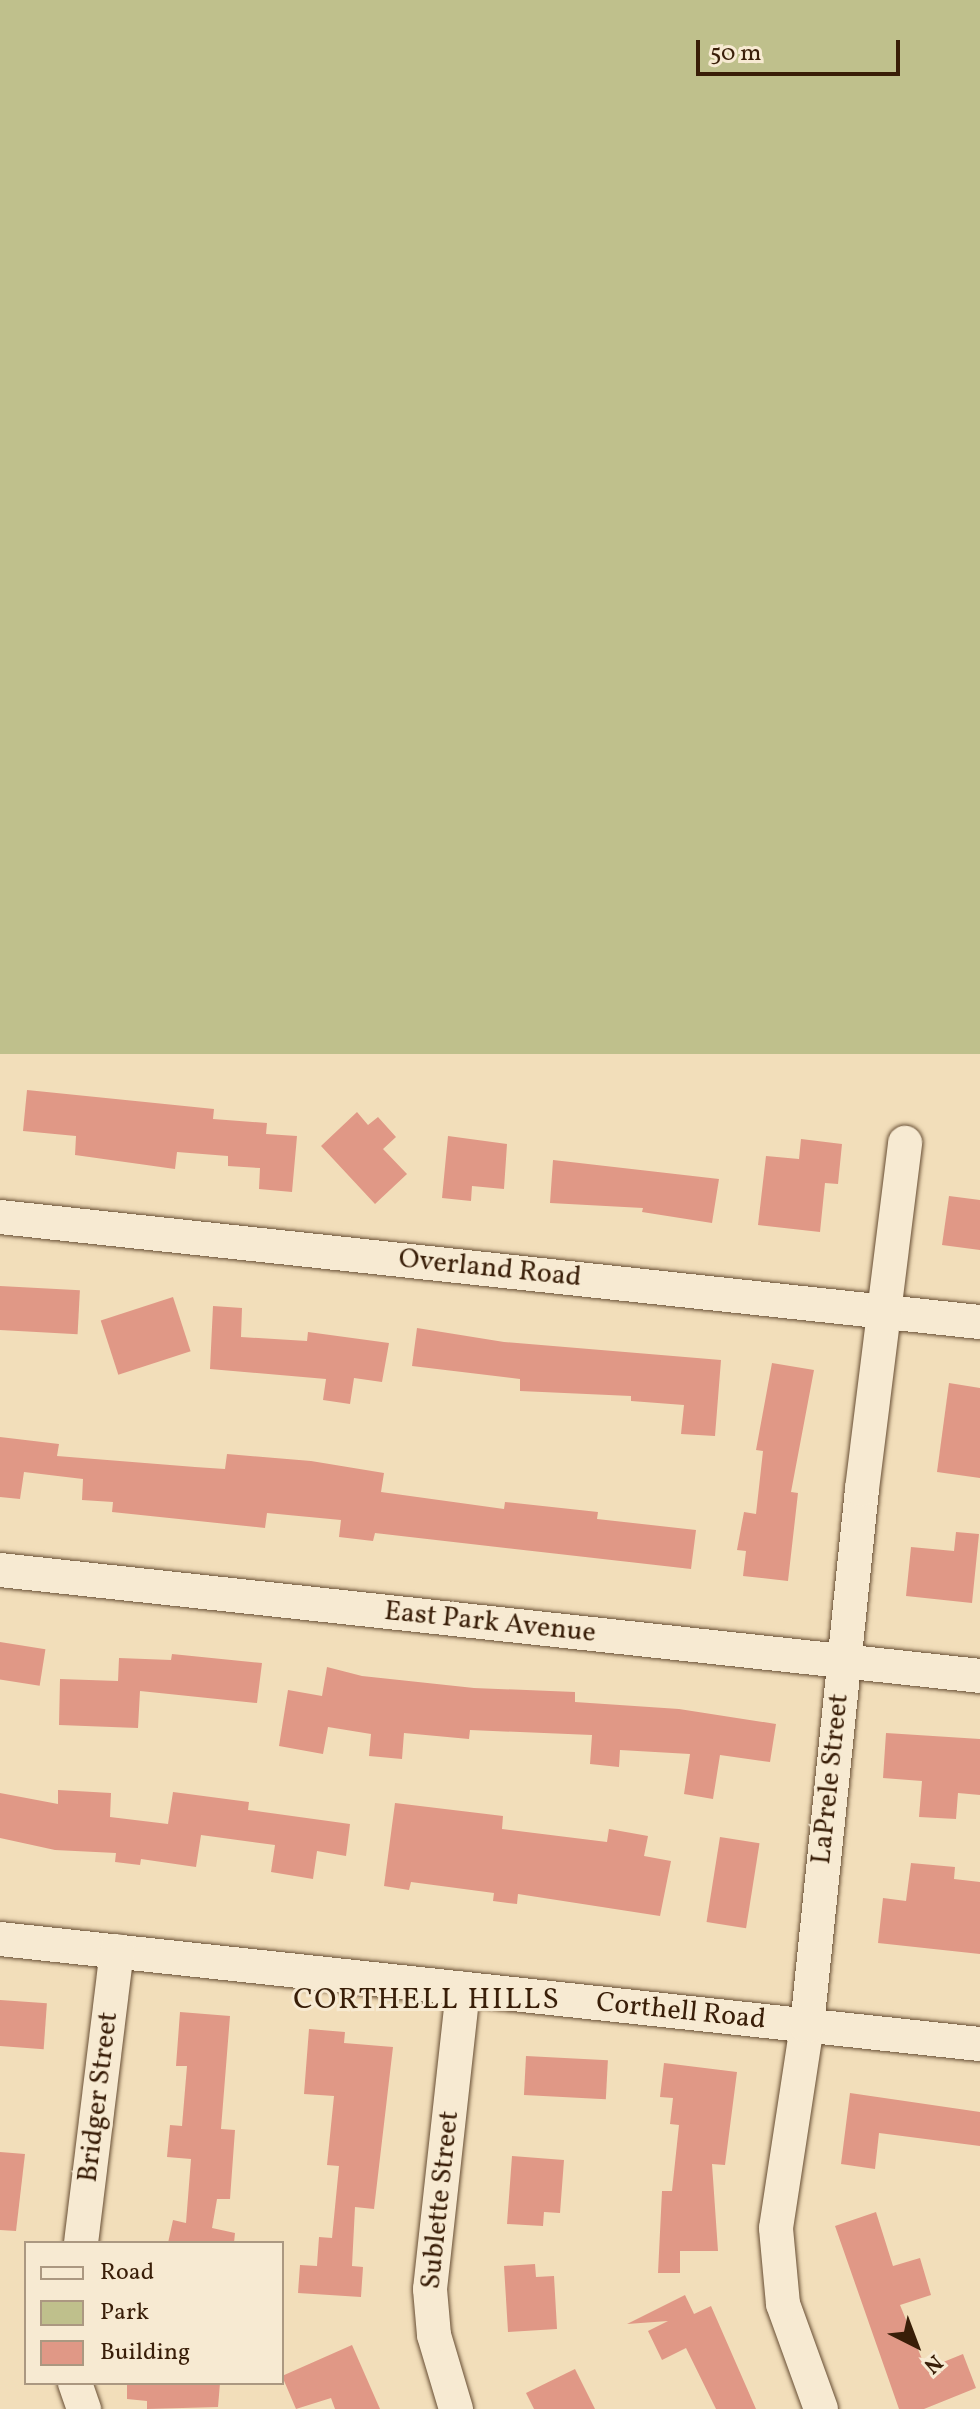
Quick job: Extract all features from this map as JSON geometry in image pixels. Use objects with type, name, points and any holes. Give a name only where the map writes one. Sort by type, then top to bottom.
[{"type":"street","name":"LaPrele Street","points":[[821,2409],[783,2304],[776,2270],[776,2228],[807,2026],[844,1660],[905,1143]]},
{"type":"street","name":"Overland Road","points":[[0,1217],[980,1322]]},
{"type":"street","name":"East Park Avenue","points":[[0,1570],[980,1676]]},
{"type":"street","name":"Corthell Road","points":[[0,1939],[980,2044]]},
{"type":"street","name":"Bridger Street","points":[[81,2241],[117,1951]]},
{"type":"street","name":"Sublette Street","points":[[456,2409],[434,2335],[430,2289],[463,1989]]},
{"type":"street","points":[[76,2385],[84,2409]]},
{"type":"green space","points":[[0,0],[980,0],[980,1054],[0,1054]]},
{"type":"building","points":[[27,1090],[214,1109],[213,1119],[267,1123],[266,1134],[297,1136],[292,1192],[259,1189],[260,1168],[228,1166],[228,1156],[177,1152],[175,1169],[75,1155],[76,1136],[23,1131]]},
{"type":"building","points":[[357,1112],[368,1125],[378,1117],[396,1137],[383,1149],[407,1174],[375,1204],[321,1146]]},
{"type":"building","points":[[448,1136],[507,1144],[504,1189],[472,1186],[471,1201],[442,1198]]},
{"type":"building","points":[[801,1139],[842,1144],[838,1184],[825,1183],[820,1232],[758,1225],[766,1156],[799,1159]]},
{"type":"building","points":[[553,1160],[719,1179],[712,1223],[642,1212],[643,1208],[550,1203]]},
{"type":"building","points":[[949,1196],[980,1200],[980,1250],[942,1245]]},
{"type":"building","points":[[0,1286],[80,1290],[78,1334],[0,1330]]},
{"type":"building","points":[[173,1297],[191,1351],[118,1375],[101,1320]]},
{"type":"building","points":[[213,1306],[242,1308],[241,1337],[307,1341],[308,1332],[389,1343],[382,1382],[354,1378],[350,1404],[323,1400],[326,1379],[210,1369]]},
{"type":"building","points":[[417,1328],[504,1342],[721,1360],[715,1436],[681,1434],[684,1405],[631,1401],[631,1396],[520,1391],[520,1379],[412,1366]]},
{"type":"building","points":[[772,1363],[814,1370],[791,1492],[798,1493],[788,1581],[743,1576],[746,1551],[737,1550],[744,1512],[756,1514],[763,1451],[756,1450]]},
{"type":"building","points":[[949,1383],[980,1388],[980,1478],[937,1472]]},
{"type":"building","points":[[0,1437],[59,1444],[57,1456],[195,1467],[225,1469],[227,1454],[311,1461],[384,1473],[381,1492],[504,1509],[505,1502],[598,1512],[597,1519],[696,1530],[691,1569],[375,1533],[373,1541],[339,1537],[341,1520],[267,1513],[265,1528],[112,1512],[113,1502],[82,1500],[83,1479],[24,1472],[20,1499],[0,1497]]},
{"type":"building","points":[[956,1532],[979,1534],[972,1603],[906,1596],[911,1547],[954,1551]]},
{"type":"building","points":[[0,1642],[45,1649],[40,1686],[0,1679]]},
{"type":"building","points":[[172,1654],[262,1663],[257,1703],[140,1691],[138,1728],[59,1725],[60,1679],[118,1681],[119,1658],[171,1660]]},
{"type":"building","points":[[327,1667],[362,1676],[474,1688],[575,1692],[575,1702],[679,1709],[776,1724],[770,1762],[720,1755],[713,1799],[684,1794],[690,1754],[620,1750],[619,1767],[590,1764],[592,1735],[470,1730],[469,1739],[404,1733],[402,1759],[369,1756],[371,1734],[328,1727],[323,1754],[279,1746],[288,1690],[322,1696]]},
{"type":"building","points":[[886,1733],[980,1739],[980,1795],[958,1793],[956,1819],[919,1817],[922,1781],[883,1778]]},
{"type":"building","points":[[58,1790],[111,1793],[110,1817],[168,1824],[173,1792],[249,1802],[248,1810],[350,1824],[346,1856],[317,1851],[313,1879],[271,1872],[275,1845],[201,1835],[196,1867],[141,1859],[140,1865],[115,1862],[116,1853],[55,1850],[0,1838],[0,1793],[58,1804]]},
{"type":"building","points":[[395,1803],[503,1816],[502,1829],[607,1842],[609,1829],[648,1836],[644,1856],[671,1861],[660,1916],[518,1894],[517,1904],[493,1901],[494,1893],[411,1882],[409,1890],[384,1886]]},
{"type":"building","points":[[720,1837],[760,1843],[746,1928],[707,1922]]},
{"type":"building","points":[[911,1863],[955,1867],[954,1879],[980,1882],[980,1954],[878,1943],[883,1898],[906,1901]]},
{"type":"building","points":[[0,2000],[47,2003],[44,2049],[0,2046]]},
{"type":"building","points":[[180,2012],[230,2016],[221,2129],[235,2130],[230,2199],[217,2199],[212,2228],[235,2233],[234,2241],[168,2241],[173,2220],[186,2223],[191,2159],[167,2157],[170,2125],[182,2126],[187,2066],[176,2066]]},
{"type":"building","points":[[309,2029],[345,2032],[344,2043],[393,2047],[374,2209],[355,2207],[352,2266],[363,2267],[361,2297],[298,2293],[300,2265],[317,2266],[319,2237],[332,2238],[339,2166],[327,2165],[334,2096],[304,2094]]},
{"type":"building","points":[[526,2056],[608,2060],[606,2099],[524,2095]]},
{"type":"building","points":[[664,2063],[737,2072],[725,2165],[712,2164],[718,2251],[680,2251],[680,2273],[658,2273],[662,2191],[672,2191],[679,2125],[670,2124],[673,2098],[660,2097]]},
{"type":"building","points":[[850,2093],[980,2112],[980,2146],[879,2133],[875,2169],[841,2164]]},
{"type":"building","points":[[0,2152],[25,2154],[16,2231],[0,2230]]},
{"type":"building","points":[[512,2156],[564,2160],[560,2213],[544,2212],[543,2226],[507,2224]]},
{"type":"building","points":[[876,2212],[893,2266],[920,2258],[931,2295],[900,2305],[926,2369],[963,2354],[976,2388],[924,2409],[899,2409],[835,2226]]},
{"type":"building","points":[[535,2264],[536,2277],[554,2276],[557,2329],[508,2332],[504,2266]]},
{"type":"building","points":[[685,2295],[694,2314],[711,2306],[756,2409],[716,2409],[686,2348],[662,2360],[648,2331],[668,2321],[627,2324]]},
{"type":"building","points":[[352,2345],[380,2409],[335,2409],[331,2398],[296,2409],[284,2375]]},
{"type":"building","points":[[575,2369],[595,2409],[534,2409],[526,2393]]},
{"type":"building","points":[[127,2385],[220,2385],[218,2407],[147,2409],[147,2401],[127,2399]]},
{"type":"district","name":"CORTHELL HILLS","points":[[427,2000]]}]
